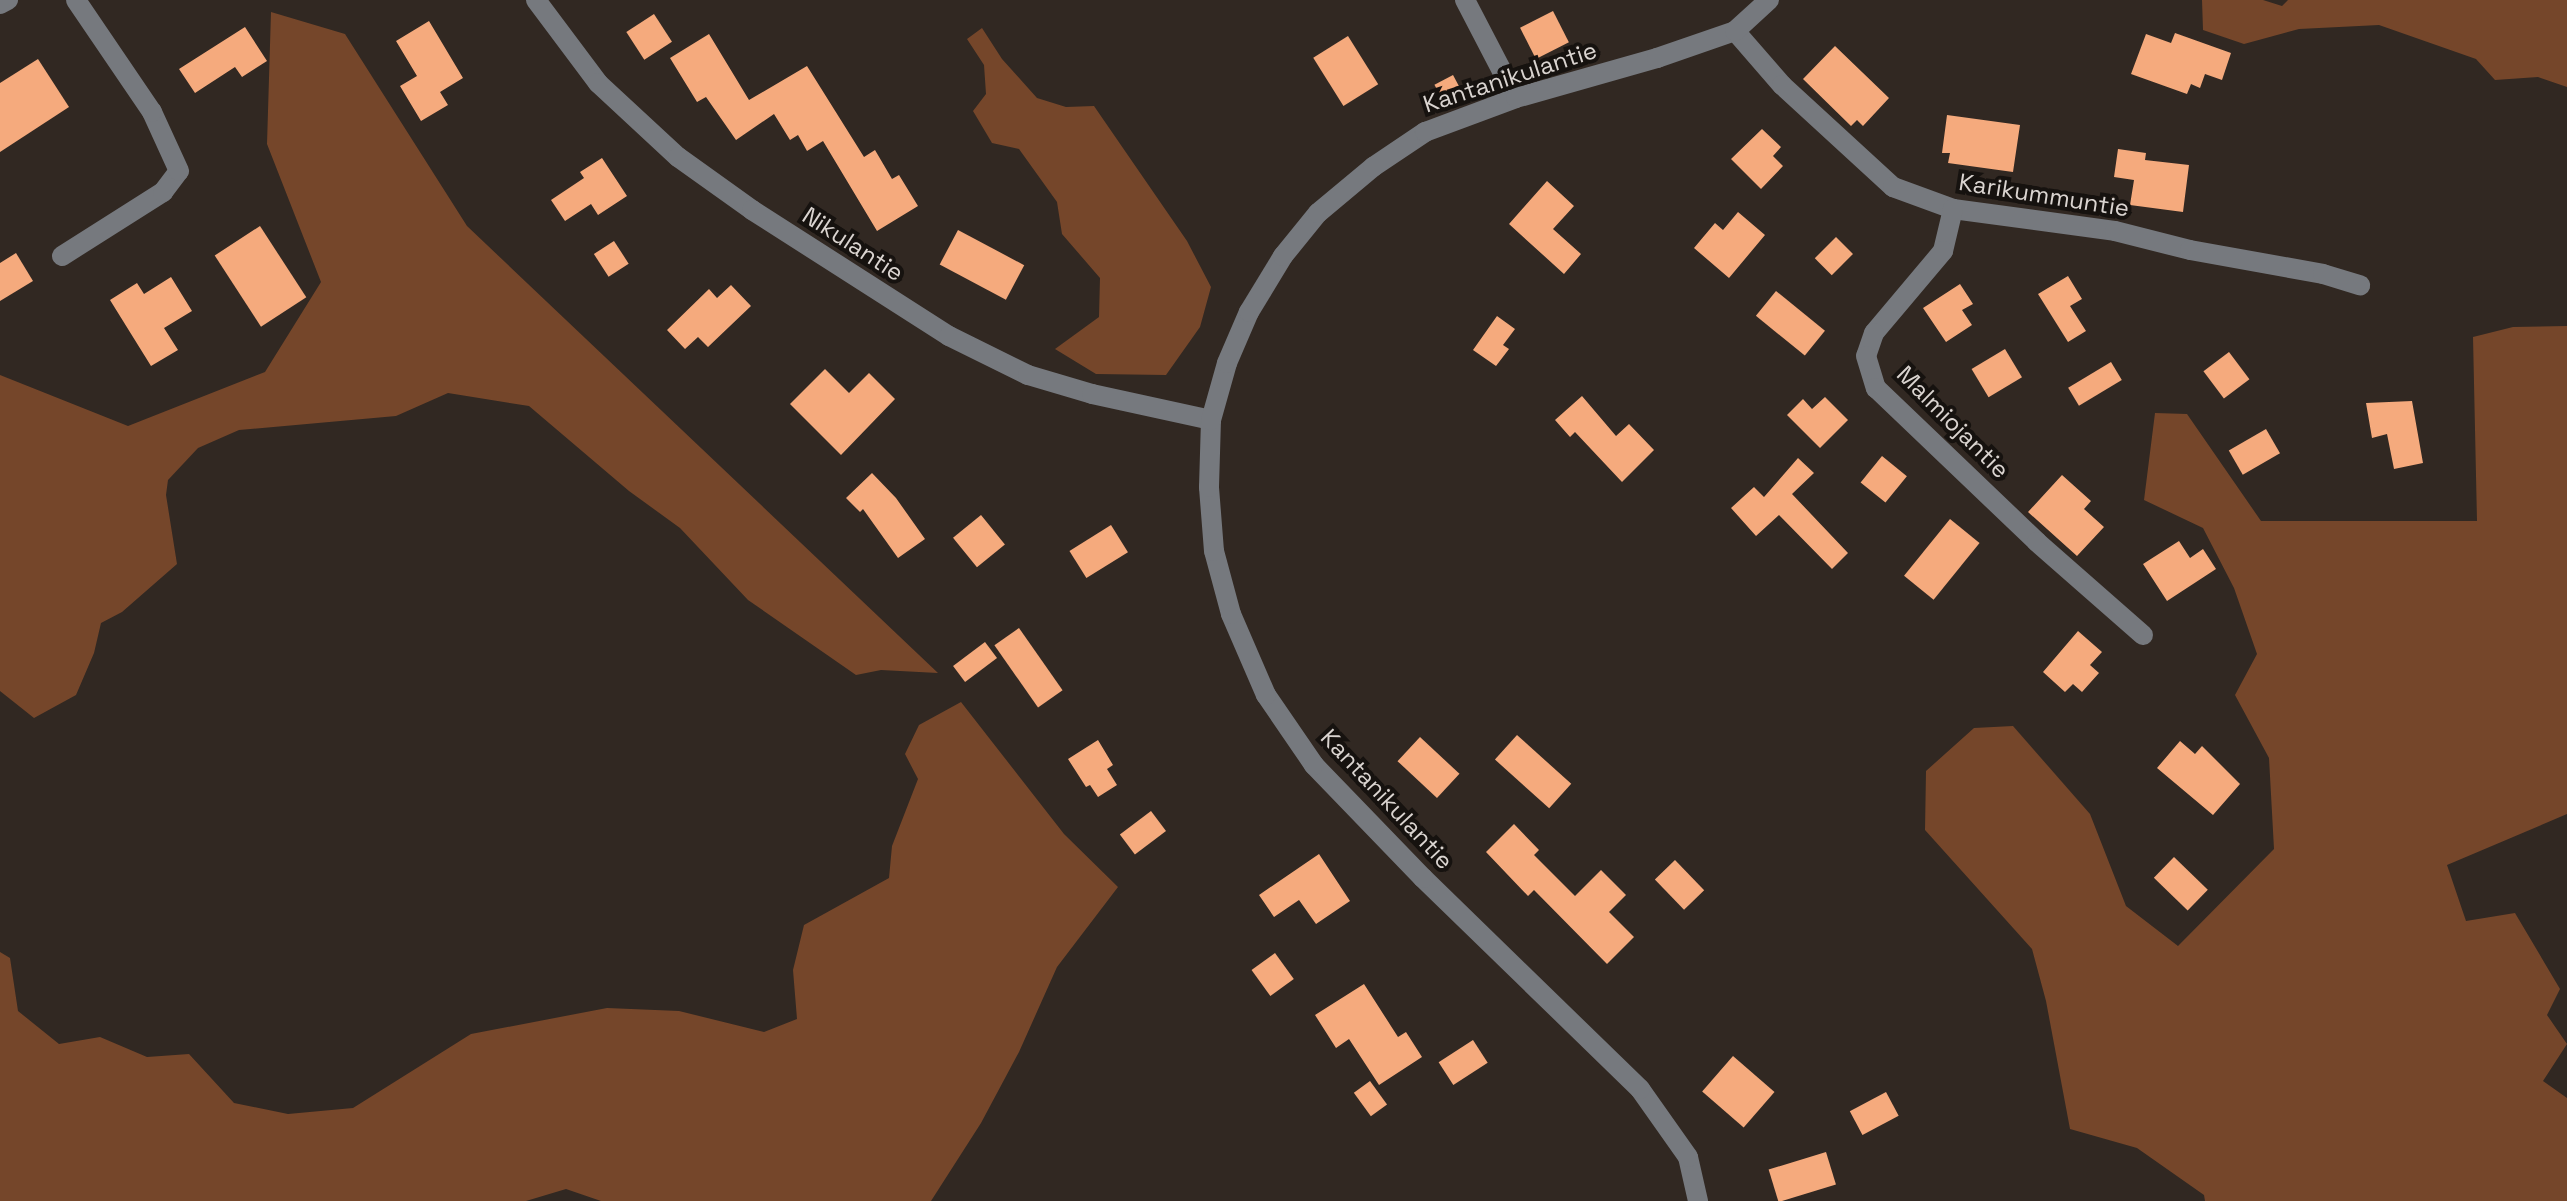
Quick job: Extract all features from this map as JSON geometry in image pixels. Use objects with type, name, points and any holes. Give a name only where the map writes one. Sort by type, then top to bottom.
[{"type":"street","points":[[0,4],[8,0]]},
{"type":"street","points":[[62,256],[163,192],[179,171],[152,112],[76,0]]},
{"type":"street","name":"Nikulantie","points":[[536,0],[598,83],[678,157],[752,210],[949,336],[1028,375],[1092,394],[1211,420]]},
{"type":"street","points":[[1465,0],[1516,98]]},
{"type":"street","name":"Kantanikulantie","points":[[1698,1201],[1688,1157],[1640,1089],[1423,878],[1314,765],[1266,695],[1231,614],[1214,551],[1209,487],[1211,420],[1227,363],[1249,312],[1283,256],[1318,213],[1373,167],[1425,132],[1516,98],[1657,58],[1735,31],[1769,0]]},
{"type":"street","name":"Karikummuntie","points":[[1735,31],[1782,85],[1893,187],[1953,209],[2115,231],[2190,250],[2323,274],[2360,285]]},
{"type":"street","name":"Malmiojantie","points":[[1953,209],[1943,251],[1874,333],[1866,356],[1876,388],[2037,542],[2143,635]]},
{"type":"shaded area","points":[[2202,0],[2263,0],[2282,6],[2288,0],[2567,0],[2567,87],[2538,77],[2495,80],[2476,59],[2379,25],[2299,29],[2244,44],[2203,30]]},
{"type":"shaded area","points":[[271,12],[345,34],[467,226],[938,673],[881,670],[856,675],[748,600],[680,528],[629,491],[529,406],[448,393],[396,416],[239,430],[198,448],[168,480],[166,495],[177,564],[122,612],[101,623],[94,653],[76,695],[34,718],[0,691],[0,375],[128,426],[265,372],[321,282],[267,144]]},
{"type":"shaded area","points":[[982,28],[1002,59],[1037,98],[1066,107],[1094,106],[1187,241],[1211,287],[1200,327],[1166,375],[1096,374],[1055,349],[1099,317],[1100,278],[1062,234],[1057,202],[1019,149],[992,143],[973,111],[986,94],[984,65],[967,39]]},
{"type":"shaded area","points":[[2567,326],[2567,814],[2447,865],[2466,921],[2515,913],[2560,989],[2547,1015],[2567,1044],[2543,1081],[2567,1098],[2567,1201],[2205,1201],[2204,1195],[2137,1148],[2070,1129],[2046,1001],[2032,949],[1925,830],[1926,771],[1974,728],[2013,726],[2090,814],[2126,906],[2178,946],[2274,849],[2269,758],[2235,695],[2257,654],[2234,588],[2203,528],[2144,500],[2155,413],[2187,414],[2261,521],[2477,521],[2473,337],[2513,327]]},
{"type":"shaded area","points":[[961,702],[1064,834],[1118,887],[1057,967],[1019,1052],[981,1123],[931,1201],[601,1201],[566,1189],[526,1201],[0,1201],[0,952],[10,958],[18,1011],[59,1044],[100,1037],[147,1057],[189,1054],[234,1103],[288,1114],[353,1108],[471,1034],[607,1008],[679,1011],[764,1032],[797,1019],[793,970],[804,925],[889,878],[892,846],[918,779],[905,754],[919,725]]},
{"type":"building","points":[[1553,11],[1569,42],[1536,59],[1520,28]]},
{"type":"building","points":[[654,14],[672,42],[644,60],[626,32]]},
{"type":"building","points":[[429,21],[463,78],[440,92],[448,105],[421,121],[400,86],[417,76],[396,41]]},
{"type":"building","points":[[245,27],[267,61],[242,77],[235,67],[195,93],[179,69]]},
{"type":"building","points":[[2175,33],[2231,53],[2222,80],[2205,74],[2200,88],[2191,84],[2187,94],[2131,74],[2146,34],[2171,43]]},
{"type":"building","points":[[709,34],[749,100],[807,66],[864,157],[875,150],[892,179],[899,175],[918,206],[877,231],[823,141],[807,151],[798,135],[790,140],[774,114],[736,140],[706,97],[697,102],[670,58]]},
{"type":"building","points":[[1348,36],[1378,84],[1343,106],[1313,58]]},
{"type":"building","points":[[1835,46],[1889,98],[1863,126],[1857,120],[1851,126],[1803,79]]},
{"type":"building","points":[[38,59],[69,107],[0,152],[0,83]]},
{"type":"building","points":[[1453,75],[1463,94],[1444,103],[1434,85]]},
{"type":"building","points":[[1947,115],[2020,125],[2013,172],[1948,163],[1950,153],[1942,153]]},
{"type":"building","points":[[1762,129],[1781,147],[1773,156],[1783,166],[1761,189],[1731,159]]},
{"type":"building","points":[[2118,149],[2146,153],[2145,160],[2189,165],[2183,212],[2130,205],[2134,180],[2114,177]]},
{"type":"building","points":[[602,158],[627,196],[598,215],[591,204],[565,221],[551,200],[584,178],[580,172]]},
{"type":"building","points":[[1547,181],[1574,206],[1553,229],[1581,254],[1564,274],[1509,224]]},
{"type":"building","points":[[1738,212],[1765,235],[1729,278],[1694,248],[1715,223],[1723,230]]},
{"type":"building","points":[[260,226],[306,297],[261,327],[215,255]]},
{"type":"building","points":[[958,230],[1024,265],[1006,300],[940,264]]},
{"type":"building","points":[[1836,237],[1853,254],[1832,275],[1815,258]]},
{"type":"building","points":[[614,241],[629,264],[609,277],[594,254]]},
{"type":"building","points":[[16,253],[33,281],[0,301],[0,263]]},
{"type":"building","points":[[2068,276],[2082,299],[2070,306],[2086,331],[2068,342],[2038,294]]},
{"type":"building","points":[[171,277],[192,311],[164,328],[178,350],[151,366],[110,300],[137,283],[144,294]]},
{"type":"building","points":[[1960,284],[1973,304],[1962,310],[1972,325],[1946,342],[1923,308]]},
{"type":"building","points":[[731,285],[751,306],[708,347],[698,337],[685,349],[667,330],[709,289],[717,298]]},
{"type":"building","points":[[1776,291],[1825,331],[1805,356],[1756,316]]},
{"type":"building","points":[[1497,316],[1515,329],[1503,345],[1509,349],[1496,366],[1473,350]]},
{"type":"building","points":[[2005,349],[2022,377],[1989,397],[1972,369]]},
{"type":"building","points":[[2229,352],[2249,379],[2224,398],[2203,371]]},
{"type":"building","points":[[2111,362],[2122,380],[2079,406],[2068,388]]},
{"type":"building","points":[[825,369],[849,393],[869,373],[895,399],[841,455],[790,404]]},
{"type":"building","points":[[1582,396],[1616,436],[1629,424],[1654,450],[1622,482],[1575,432],[1570,437],[1555,420]]},
{"type":"building","points":[[1825,397],[1848,420],[1820,448],[1787,415],[1803,399],[1812,409]]},
{"type":"building","points":[[2412,401],[2423,463],[2394,469],[2387,434],[2372,438],[2366,403]]},
{"type":"building","points":[[2266,429],[2280,453],[2243,475],[2229,451]]},
{"type":"building","points":[[1882,456],[1907,476],[1885,503],[1861,482]]},
{"type":"building","points":[[1798,458],[1814,473],[1792,494],[1848,553],[1832,569],[1779,515],[1756,536],[1731,508],[1754,487],[1764,497]]},
{"type":"building","points":[[872,473],[896,498],[925,539],[898,558],[863,509],[860,512],[846,498]]},
{"type":"building","points":[[2062,475],[2091,501],[2084,509],[2104,527],[2077,556],[2028,512]]},
{"type":"building","points":[[981,515],[1005,545],[977,567],[953,538]]},
{"type":"building","points":[[1950,519],[1980,543],[1934,600],[1904,576]]},
{"type":"building","points":[[1111,525],[1128,552],[1086,578],[1069,551]]},
{"type":"building","points":[[2179,541],[2190,558],[2203,549],[2216,569],[2167,601],[2143,564]]},
{"type":"building","points":[[1019,628],[1063,690],[1038,707],[994,645]]},
{"type":"building","points":[[2078,631],[2102,652],[2090,665],[2099,673],[2082,692],[2073,684],[2065,692],[2043,672]]},
{"type":"building","points":[[985,642],[997,658],[965,682],[953,666]]},
{"type":"building","points":[[1517,735],[1571,784],[1549,808],[1495,760]]},
{"type":"building","points":[[1420,737],[1459,774],[1437,798],[1397,761]]},
{"type":"building","points":[[1098,740],[1113,765],[1107,769],[1117,785],[1098,797],[1090,785],[1086,787],[1068,759]]},
{"type":"building","points":[[2180,741],[2195,754],[2202,746],[2240,784],[2213,815],[2157,768]]},
{"type":"building","points":[[1151,811],[1166,831],[1135,854],[1120,834]]},
{"type":"building","points":[[1514,824],[1539,850],[1534,855],[1575,896],[1601,870],[1626,895],[1609,912],[1634,937],[1607,964],[1534,890],[1528,896],[1486,852]]},
{"type":"building","points":[[1319,854],[1350,901],[1316,924],[1299,900],[1274,917],[1259,895]]},
{"type":"building","points":[[2174,857],[2208,890],[2188,911],[2154,878]]},
{"type":"building","points":[[1675,860],[1704,890],[1684,910],[1655,879]]},
{"type":"building","points":[[1275,953],[1294,979],[1270,996],[1252,970]]},
{"type":"building","points":[[1364,984],[1398,1037],[1406,1032],[1422,1057],[1379,1085],[1349,1039],[1336,1048],[1315,1015]]},
{"type":"building","points":[[1473,1040],[1488,1063],[1453,1085],[1439,1062]]},
{"type":"building","points":[[1733,1056],[1775,1092],[1744,1128],[1702,1091]]},
{"type":"building","points":[[1370,1081],[1387,1104],[1371,1116],[1354,1093]]},
{"type":"building","points":[[1886,1092],[1899,1116],[1862,1135],[1850,1111]]},
{"type":"building","points":[[1826,1152],[1836,1185],[1778,1201],[1769,1170]]}]
